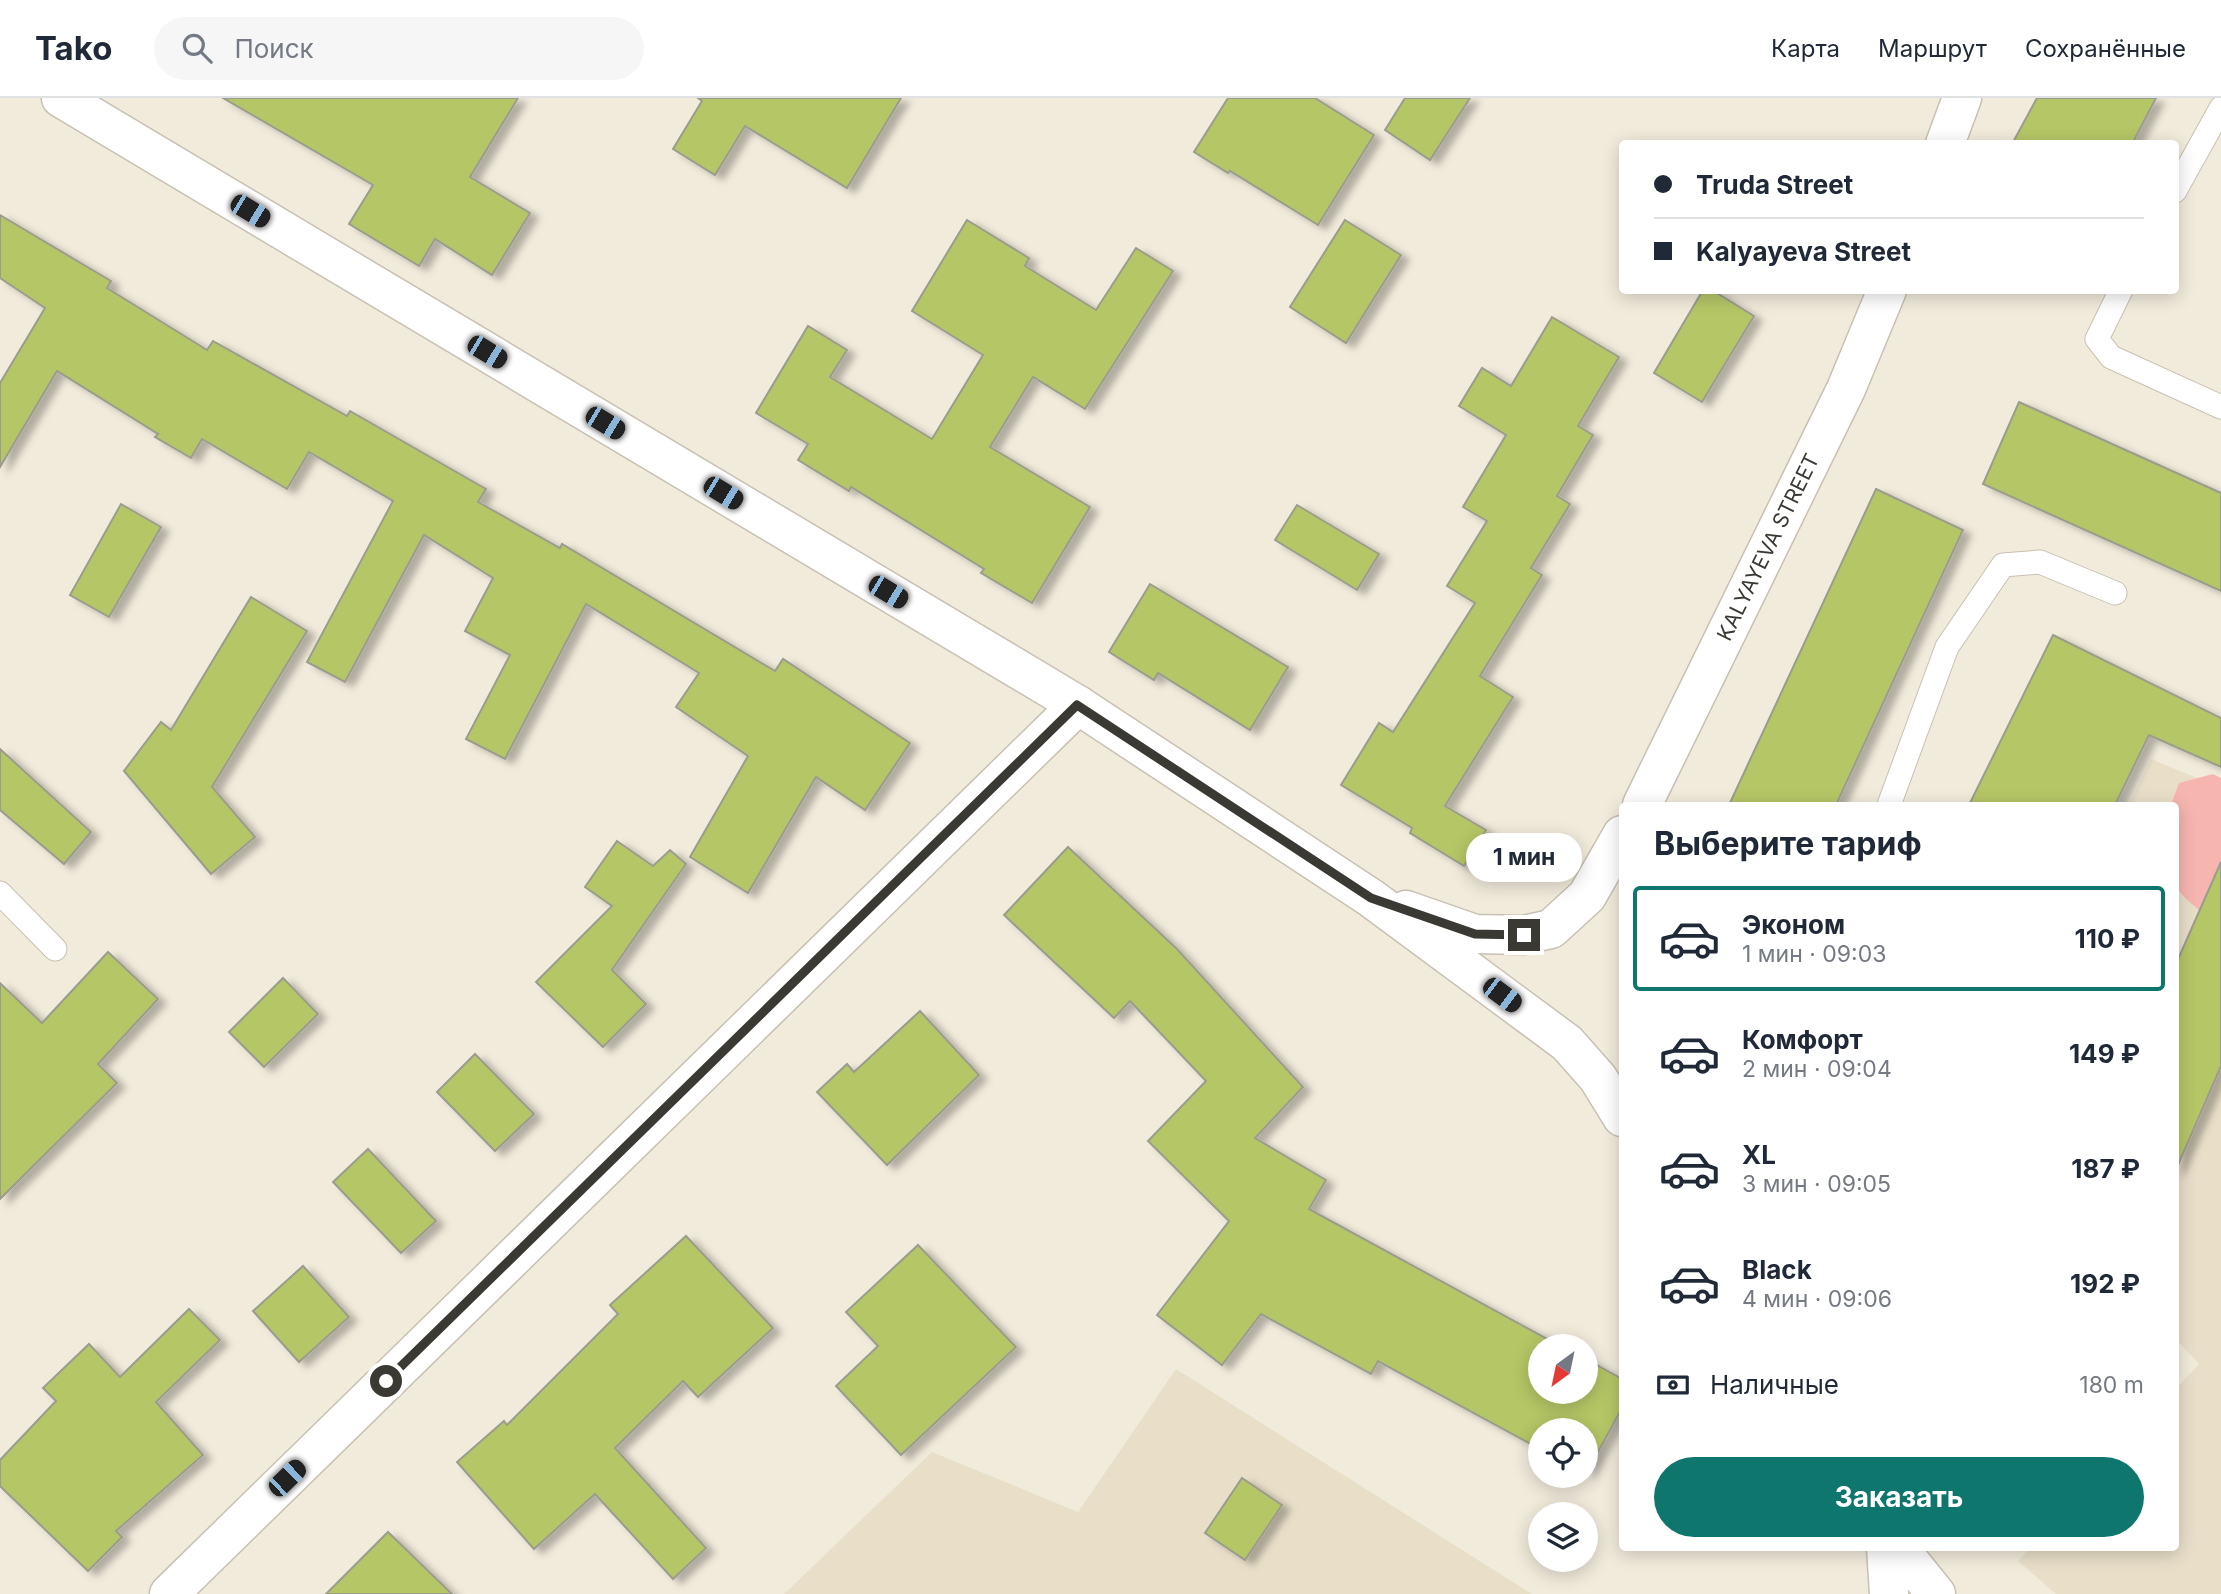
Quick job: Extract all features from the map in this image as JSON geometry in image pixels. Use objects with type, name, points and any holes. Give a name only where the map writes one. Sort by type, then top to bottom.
[{"type":"main road","points":[[61,98],[1077,705],[1371,898],[1567,1043],[1598,1078],[1619,1112]]},
{"type":"main road","points":[[1946,140],[1962,98]]},
{"type":"main road","name":"KALYAYEVA STREET","points":[[1642,802],[1846,389],[1885,294]]},
{"type":"main road","points":[[169,1594],[1077,705]]},
{"type":"main road","points":[[1371,898],[1475,934],[1524,935],[1551,929],[1587,896],[1619,840]]},
{"type":"main road","points":[[1886,1551],[1889,1594]]},
{"type":"main road","points":[[1901,1551],[1937,1594]]},
{"type":"lane","points":[[2179,184],[2221,108]]},
{"type":"lane","points":[[2119,294],[2097,339],[2111,356],[2221,407]]},
{"type":"lane","points":[[1890,802],[1947,647],[2003,565],[2040,562],[2115,593]]},
{"type":"lane","points":[[0,893],[55,949]]},
{"type":"shaded area","points":[[2151,759],[2221,788],[2221,1594],[2056,1594],[2018,1561],[2027,1551],[2179,1551],[2179,1386],[2199,1364],[2179,1342],[2179,802],[2130,802]]},
{"type":"shaded area","points":[[2213,774],[2221,778],[2221,929],[2179,891],[2179,802],[2172,802],[2179,783]]},
{"type":"shaded area","points":[[1176,1369],[1532,1594],[784,1594],[932,1452],[1078,1512]]},
{"type":"building","points":[[223,98],[518,98],[470,177],[530,213],[492,275],[435,239],[419,266],[349,224],[373,185]]},
{"type":"building","points":[[698,98],[901,98],[847,188],[745,126],[715,175],[673,149],[702,101]]},
{"type":"building","points":[[1228,98],[1315,98],[1374,135],[1318,225],[1194,152]]},
{"type":"building","points":[[1405,98],[1470,98],[1430,160],[1385,130]]},
{"type":"building","points":[[2037,98],[2156,98],[2134,140],[2014,140]]},
{"type":"building","points":[[0,215],[111,281],[107,288],[207,350],[213,341],[347,416],[350,411],[486,489],[478,502],[560,548],[562,544],[775,671],[783,659],[910,743],[865,810],[816,777],[748,893],[690,857],[748,756],[676,707],[699,673],[586,604],[505,759],[466,739],[510,655],[465,631],[493,578],[424,535],[345,682],[307,662],[393,501],[309,452],[287,489],[202,439],[191,458],[155,437],[158,434],[57,371],[0,467],[0,383],[45,308],[0,278]]},
{"type":"building","points":[[967,220],[1029,258],[1025,266],[1096,310],[1136,248],[1173,271],[1085,409],[1033,377],[990,447],[1090,507],[1032,603],[981,573],[984,569],[851,487],[849,491],[798,460],[808,444],[756,413],[808,326],[847,350],[830,377],[932,439],[983,355],[912,311]]},
{"type":"building","points":[[1345,220],[1401,255],[1346,343],[1290,307]]},
{"type":"building","points":[[1701,294],[1718,294],[1754,316],[1702,402],[1654,373]]},
{"type":"building","points":[[1552,317],[1619,357],[1578,426],[1593,435],[1557,496],[1570,504],[1531,568],[1542,575],[1480,676],[1513,697],[1445,806],[1486,830],[1464,866],[1410,833],[1412,828],[1341,785],[1379,723],[1393,732],[1475,603],[1447,586],[1487,521],[1463,507],[1506,435],[1459,406],[1482,368],[1511,386]]},
{"type":"building","points":[[2019,402],[2221,493],[2221,591],[1983,484]]},
{"type":"building","points":[[1876,489],[1963,530],[1837,802],[1730,802]]},
{"type":"building","points":[[121,504],[161,527],[109,617],[70,595]]},
{"type":"building","points":[[1297,505],[1379,554],[1357,590],[1275,540]]},
{"type":"building","points":[[1150,584],[1288,667],[1250,730],[1158,673],[1154,680],[1109,652]]},
{"type":"building","points":[[251,597],[307,631],[212,787],[255,837],[211,874],[124,771],[161,722],[171,730]]},
{"type":"building","points":[[2053,635],[2221,718],[2221,767],[2149,735],[2116,802],[1970,802]]},
{"type":"building","points":[[0,749],[91,832],[64,864],[0,810]]},
{"type":"building","points":[[617,841],[653,866],[670,850],[686,864],[612,970],[646,1004],[603,1047],[536,982],[612,906],[585,887]]},
{"type":"building","points":[[1068,847],[1177,949],[1303,1087],[1255,1138],[1326,1180],[1309,1209],[1538,1334],[1528,1334],[1528,1404],[1598,1404],[1598,1366],[1619,1377],[1619,1414],[1598,1452],[1598,1418],[1528,1418],[1528,1442],[1378,1361],[1371,1374],[1261,1314],[1222,1365],[1157,1315],[1229,1221],[1148,1141],[1206,1081],[1130,1001],[1114,1018],[1004,915]]},
{"type":"building","points":[[2221,862],[2221,1066],[2179,1163],[2179,957]]},
{"type":"building","points":[[108,952],[158,999],[98,1064],[117,1083],[0,1199],[0,983],[42,1023]]},
{"type":"building","points":[[283,978],[318,1014],[264,1067],[229,1032]]},
{"type":"building","points":[[920,1011],[979,1075],[887,1165],[817,1092],[847,1064],[854,1072]]},
{"type":"building","points":[[475,1054],[534,1114],[495,1151],[437,1092]]},
{"type":"building","points":[[368,1149],[436,1221],[401,1253],[333,1182]]},
{"type":"building","points":[[686,1236],[773,1328],[698,1397],[683,1381],[615,1448],[706,1548],[673,1579],[595,1494],[534,1549],[457,1462],[504,1421],[507,1425],[618,1314],[610,1305]]},
{"type":"building","points":[[918,1245],[1016,1347],[901,1455],[836,1386],[878,1346],[846,1312]]},
{"type":"building","points":[[303,1266],[349,1317],[299,1362],[253,1311]]},
{"type":"building","points":[[189,1309],[220,1340],[156,1402],[203,1455],[116,1531],[122,1537],[88,1571],[0,1486],[0,1460],[56,1401],[43,1388],[89,1344],[120,1377]]},
{"type":"building","points":[[1242,1478],[1282,1505],[1245,1560],[1205,1533]]},
{"type":"building","points":[[388,1532],[452,1594],[326,1594]]},
{"type":"route","points":[[386,1381],[1077,705],[1371,898],[1475,934],[1524,935]]}]
